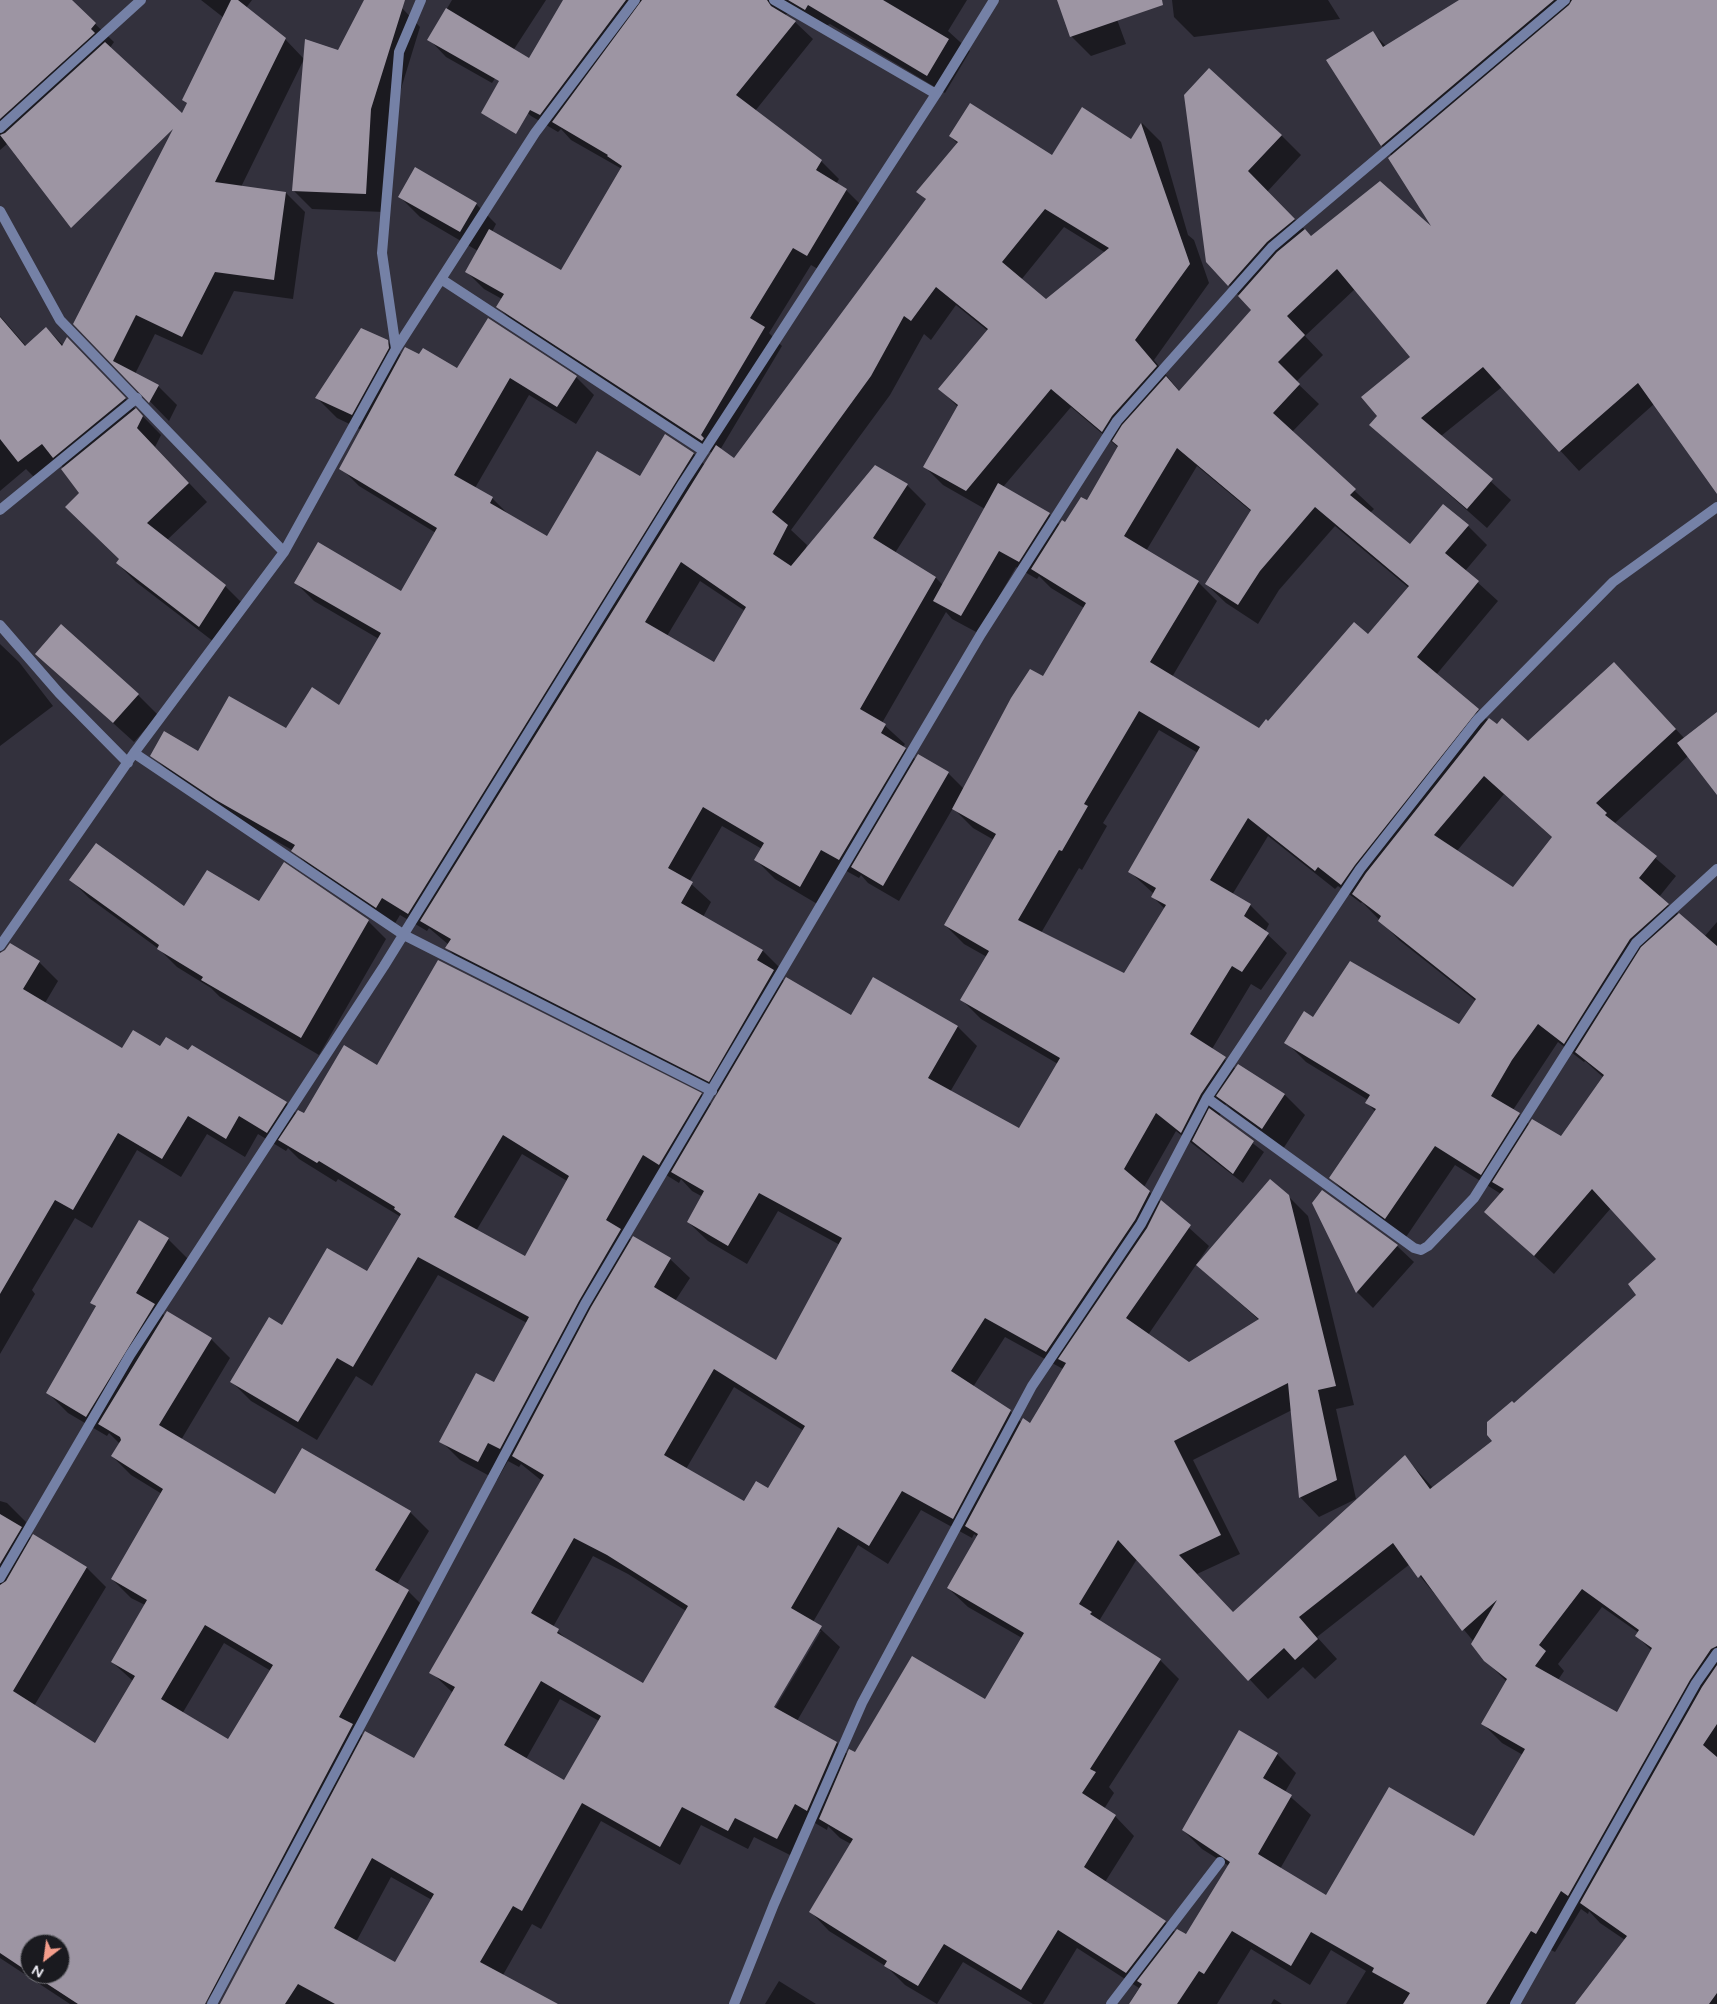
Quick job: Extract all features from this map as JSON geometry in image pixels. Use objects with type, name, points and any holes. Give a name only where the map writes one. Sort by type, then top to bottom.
[{"type":"street","points":[[0,128],[141,0]]},
{"type":"street","points":[[396,349],[382,253],[399,52],[421,0]]},
{"type":"street","points":[[0,946],[134,753],[284,552],[396,349],[535,132],[635,0]]},
{"type":"street","points":[[774,0],[936,94]]},
{"type":"street","points":[[0,1578],[130,1355],[404,935],[704,451],[936,94],[994,0]]},
{"type":"street","points":[[212,2004],[585,1304],[981,634],[1117,421],[1272,247],[1565,0]]},
{"type":"street","points":[[0,211],[60,320],[284,552]]},
{"type":"street","points":[[441,279],[704,451]]},
{"type":"street","points":[[0,510],[136,398]]},
{"type":"street","points":[[734,2004],[774,1904],[871,1686],[1032,1386],[1141,1224],[1207,1098],[1360,869],[1477,720],[1613,582],[1717,507]]},
{"type":"street","points":[[0,626],[59,693],[128,763]]},
{"type":"street","points":[[134,753],[404,935],[712,1090]]},
{"type":"street","points":[[1207,1098],[1414,1248],[1422,1250],[1474,1198],[1636,943],[1717,869]]},
{"type":"street","points":[[1515,2004],[1696,1683],[1717,1653]]},
{"type":"street","points":[[1111,2004],[1220,1862]]},
{"type":"building","points":[[0,0],[72,0],[96,23],[91,29],[95,33],[0,119]]},
{"type":"building","points":[[231,0],[238,0],[286,38],[215,182],[286,192],[274,280],[215,272],[182,337],[136,315],[113,361],[159,385],[149,403],[73,324],[173,129],[71,228],[0,135],[5,133],[105,42],[182,113],[187,103],[182,100]]},
{"type":"building","points":[[364,0],[405,0],[371,109],[366,194],[292,191],[305,39],[338,50]]},
{"type":"building","points":[[563,0],[626,0],[540,115],[530,110],[516,134],[481,113],[499,81],[427,40],[446,8],[529,58]]},
{"type":"building","points":[[642,0],[767,0],[771,6],[796,21],[736,95],[822,160],[816,170],[847,189],[807,256],[793,248],[750,318],[765,327],[701,435],[704,438],[702,441],[496,307],[504,294],[465,272],[489,229],[561,270],[622,166],[608,155],[552,122]]},
{"type":"building","points":[[788,0],[883,0],[949,39],[927,76],[808,5],[805,10]]},
{"type":"building","points":[[1057,0],[1162,0],[1163,5],[1070,37]]},
{"type":"building","points":[[1459,0],[1554,0],[1381,146],[1326,60],[1373,31],[1383,47]]},
{"type":"building","points":[[1572,0],[1717,0],[1717,494],[1638,383],[1559,452],[1483,367],[1421,418],[1493,479],[1467,509],[1369,425],[1377,416],[1361,397],[1410,357],[1337,269],[1287,316],[1305,335],[1278,362],[1300,384],[1273,413],[1356,489],[1350,495],[1410,544],[1443,504],[1469,525],[1445,553],[1479,581],[1417,657],[1479,709],[1341,885],[1318,867],[1315,871],[1248,818],[1210,880],[1251,904],[1244,916],[1269,933],[1242,972],[1232,966],[1190,1034],[1226,1057],[1201,1094],[1181,1133],[1156,1113],[1124,1169],[1150,1191],[1135,1220],[1046,1352],[985,1318],[951,1371],[1011,1410],[953,1519],[902,1491],[869,1546],[838,1527],[791,1608],[822,1626],[774,1707],[837,1742],[807,1811],[795,1804],[777,1839],[735,1818],[728,1831],[682,1807],[660,1847],[582,1803],[522,1911],[513,1906],[480,1962],[558,2004],[335,2004],[298,1984],[285,2004],[220,2004],[365,1731],[414,1758],[455,1687],[429,1673],[544,1475],[512,1456],[591,1307],[633,1236],[671,1258],[654,1287],[776,1360],[842,1238],[759,1193],[728,1246],[687,1222],[704,1191],[671,1172],[786,977],[851,1015],[873,977],[958,1026],[928,1078],[1019,1128],[1060,1058],[960,1000],[989,951],[944,925],[996,834],[952,809],[1011,698],[1030,669],[1043,676],[1086,603],[1031,569],[1062,520],[1065,522],[1081,497],[1087,500],[1118,446],[1112,441],[1122,425],[1166,376],[1179,391],[1251,310],[1238,296],[1277,252],[1305,229],[1311,236],[1380,181],[1431,226],[1388,158],[1569,5]],"holes":[[[1177,448],[1251,510],[1205,584],[1238,605],[1260,571],[1315,507],[1409,586],[1368,634],[1354,622],[1268,721],[1266,719],[1259,728],[1150,662],[1199,581],[1124,536]],[[1139,711],[1200,747],[1128,872],[1156,888],[1151,897],[1166,905],[1124,973],[1018,920],[1059,850],[1062,851],[1088,806],[1084,804]],[[714,1369],[805,1426],[768,1488],[756,1481],[744,1501],[664,1455]],[[574,1538],[607,1555],[688,1606],[643,1683],[557,1633],[559,1629],[531,1613]],[[541,1681],[601,1716],[564,1780],[504,1745]],[[372,1858],[434,1894],[395,1962],[334,1928]]]},
{"type":"building","points":[[1209,68],[1282,135],[1248,171],[1295,219],[1267,242],[1228,286],[1206,262],[1184,95]]},
{"type":"building","points":[[970,103],[1052,155],[1082,107],[1131,139],[1141,123],[1190,264],[1135,340],[1157,366],[1112,416],[1102,432],[1051,389],[966,491],[923,467],[958,405],[938,389],[988,329],[936,287],[911,321],[904,316],[871,376],[772,512],[788,525],[773,554],[791,566],[875,465],[908,484],[873,538],[936,577],[860,709],[886,724],[881,733],[906,748],[839,860],[821,850],[800,887],[754,860],[764,843],[703,807],[668,868],[693,882],[681,903],[763,950],[757,960],[774,970],[709,1082],[445,948],[451,939],[420,921],[716,445],[734,458],[926,199],[916,192],[958,142],[949,136]],"holes":[[[1045,209],[1109,248],[1046,299],[1002,262]],[[681,562],[746,607],[714,662],[645,622]]]},
{"type":"building","points":[[415,167],[477,203],[460,232],[398,197]]},
{"type":"building","points":[[0,317],[25,346],[46,327],[62,346],[67,337],[126,398],[53,458],[42,444],[18,462],[0,439]]},
{"type":"building","points":[[488,318],[577,376],[557,407],[510,378],[454,475],[493,497],[490,503],[547,536],[597,451],[640,476],[665,434],[694,453],[408,914],[382,898],[376,908],[291,851],[295,845],[216,800],[150,756],[164,731],[198,751],[229,696],[286,728],[312,687],[339,705],[381,633],[294,583],[318,542],[401,591],[437,528],[339,469],[405,347],[419,354],[423,348],[457,368]]},
{"type":"building","points":[[361,328],[388,340],[389,348],[352,415],[315,398]]},
{"type":"building","points":[[136,408],[143,416],[137,428],[189,483],[147,523],[226,585],[199,627],[116,563],[119,559],[65,507],[79,493],[61,469]]},
{"type":"building","points":[[998,483],[1050,513],[1019,562],[999,551],[961,616],[933,601]]},
{"type":"building","points":[[61,624],[139,694],[113,723],[35,654]]},
{"type":"building","points":[[1614,662],[1676,729],[1596,803],[1607,813],[1605,815],[1657,856],[1639,878],[1669,904],[1630,939],[1564,1044],[1538,1024],[1512,1060],[1491,1096],[1520,1113],[1481,1175],[1435,1146],[1385,1219],[1329,1178],[1376,1109],[1365,1103],[1370,1095],[1284,1043],[1304,1011],[1313,1017],[1350,961],[1459,1024],[1476,999],[1378,921],[1381,916],[1352,894],[1366,873],[1489,718],[1497,724],[1502,718],[1528,741]],"holes":[[[1484,776],[1552,837],[1513,887],[1434,835]]]},
{"type":"building","points":[[1717,712],[1717,795],[1677,743]]},
{"type":"building","points":[[918,754],[949,772],[883,886],[851,867]]},
{"type":"building","points":[[96,843],[184,906],[207,870],[259,901],[284,862],[369,920],[301,1038],[201,980],[203,977],[157,949],[159,945],[69,880]]},
{"type":"building","points":[[1679,913],[1717,946],[1717,1646],[1711,1649],[1690,1680],[1568,1896],[1561,1891],[1536,1934],[1531,1931],[1486,2004],[1403,2004],[1410,1993],[1372,1972],[1374,1968],[1311,1932],[1291,1966],[1232,1931],[1204,1974],[1199,1971],[1177,2004],[1129,2004],[1142,1984],[1137,1981],[1177,1929],[1186,1934],[1230,1862],[1182,1830],[1239,1730],[1278,1753],[1263,1778],[1292,1795],[1258,1854],[1326,1895],[1389,1787],[1474,1836],[1525,1749],[1481,1724],[1507,1679],[1484,1661],[1471,1644],[1497,1600],[1462,1631],[1421,1575],[1418,1578],[1393,1543],[1299,1617],[1318,1639],[1295,1660],[1284,1648],[1248,1681],[1118,1540],[1079,1604],[1092,1612],[1090,1614],[1161,1659],[1090,1769],[1096,1772],[1082,1793],[1116,1815],[1084,1867],[1166,1921],[1126,1973],[1058,1930],[1021,1990],[944,1944],[918,1986],[884,1966],[887,1961],[809,1912],[853,1839],[819,1819],[849,1749],[855,1752],[912,1656],[985,1699],[1024,1633],[947,1588],[978,1534],[965,1526],[1023,1418],[1030,1423],[1066,1363],[1058,1359],[1147,1228],[1161,1200],[1191,1225],[1126,1318],[1189,1362],[1259,1319],[1196,1265],[1270,1179],[1289,1195],[1336,1386],[1318,1390],[1337,1480],[1299,1498],[1288,1383],[1174,1441],[1221,1535],[1179,1555],[1233,1612],[1405,1455],[1430,1489],[1492,1441],[1487,1435],[1487,1422],[1512,1401],[1514,1403],[1636,1295],[1628,1284],[1656,1259],[1592,1189],[1534,1256],[1484,1212],[1504,1189],[1492,1182],[1532,1119],[1561,1136],[1604,1075],[1575,1052],[1641,947]],"holes":[[[1582,1589],[1639,1630],[1635,1636],[1652,1648],[1617,1712],[1535,1666],[1546,1651],[1539,1645]]]},
{"type":"building","points":[[10,943],[40,961],[23,989],[122,1048],[133,1030],[160,1046],[166,1037],[188,1050],[192,1045],[287,1102],[267,1133],[239,1116],[226,1139],[188,1116],[162,1159],[118,1133],[73,1210],[55,1200],[0,1294],[0,953]]},
{"type":"building","points":[[438,960],[702,1093],[659,1165],[643,1155],[606,1220],[621,1229],[579,1301],[500,1449],[488,1443],[478,1462],[439,1442],[476,1373],[494,1382],[529,1317],[418,1257],[353,1367],[337,1358],[298,1422],[230,1382],[269,1317],[282,1325],[327,1248],[367,1271],[401,1214],[394,1209],[395,1207],[319,1161],[317,1163],[278,1140],[298,1110],[304,1113],[344,1045],[377,1065]],"holes":[[[503,1135],[569,1176],[525,1256],[454,1217]]]},
{"type":"building","points":[[1238,1064],[1285,1094],[1262,1129],[1216,1096]]},
{"type":"building","points":[[1209,1108],[1254,1141],[1233,1174],[1192,1141]]},
{"type":"building","points":[[1322,1190],[1398,1245],[1356,1293],[1312,1203]]},
{"type":"building","points":[[139,1220],[169,1238],[136,1293],[155,1304],[86,1417],[46,1393],[96,1306],[90,1303]]},
{"type":"building","points":[[167,1311],[212,1338],[159,1425],[275,1494],[302,1448],[411,1511],[375,1570],[409,1590],[339,1717],[353,1724],[205,2004],[78,2004],[47,1984],[70,1984],[70,1934],[20,1934],[20,1966],[0,1953],[0,1585],[6,1581],[33,1534],[87,1567],[13,1691],[95,1743],[135,1676],[111,1662],[147,1600],[111,1579],[163,1489],[111,1456],[121,1440],[120,1437],[98,1424]],"holes":[[[205,1625],[273,1665],[228,1739],[161,1699]]]},
{"type":"building","points":[[0,1514],[22,1527],[0,1564]]},
{"type":"building","points":[[1717,1665],[1717,1724],[1703,1745],[1717,1757],[1717,1993],[1709,2004],[1575,2004],[1627,1936],[1580,1903],[1702,1687]]}]
